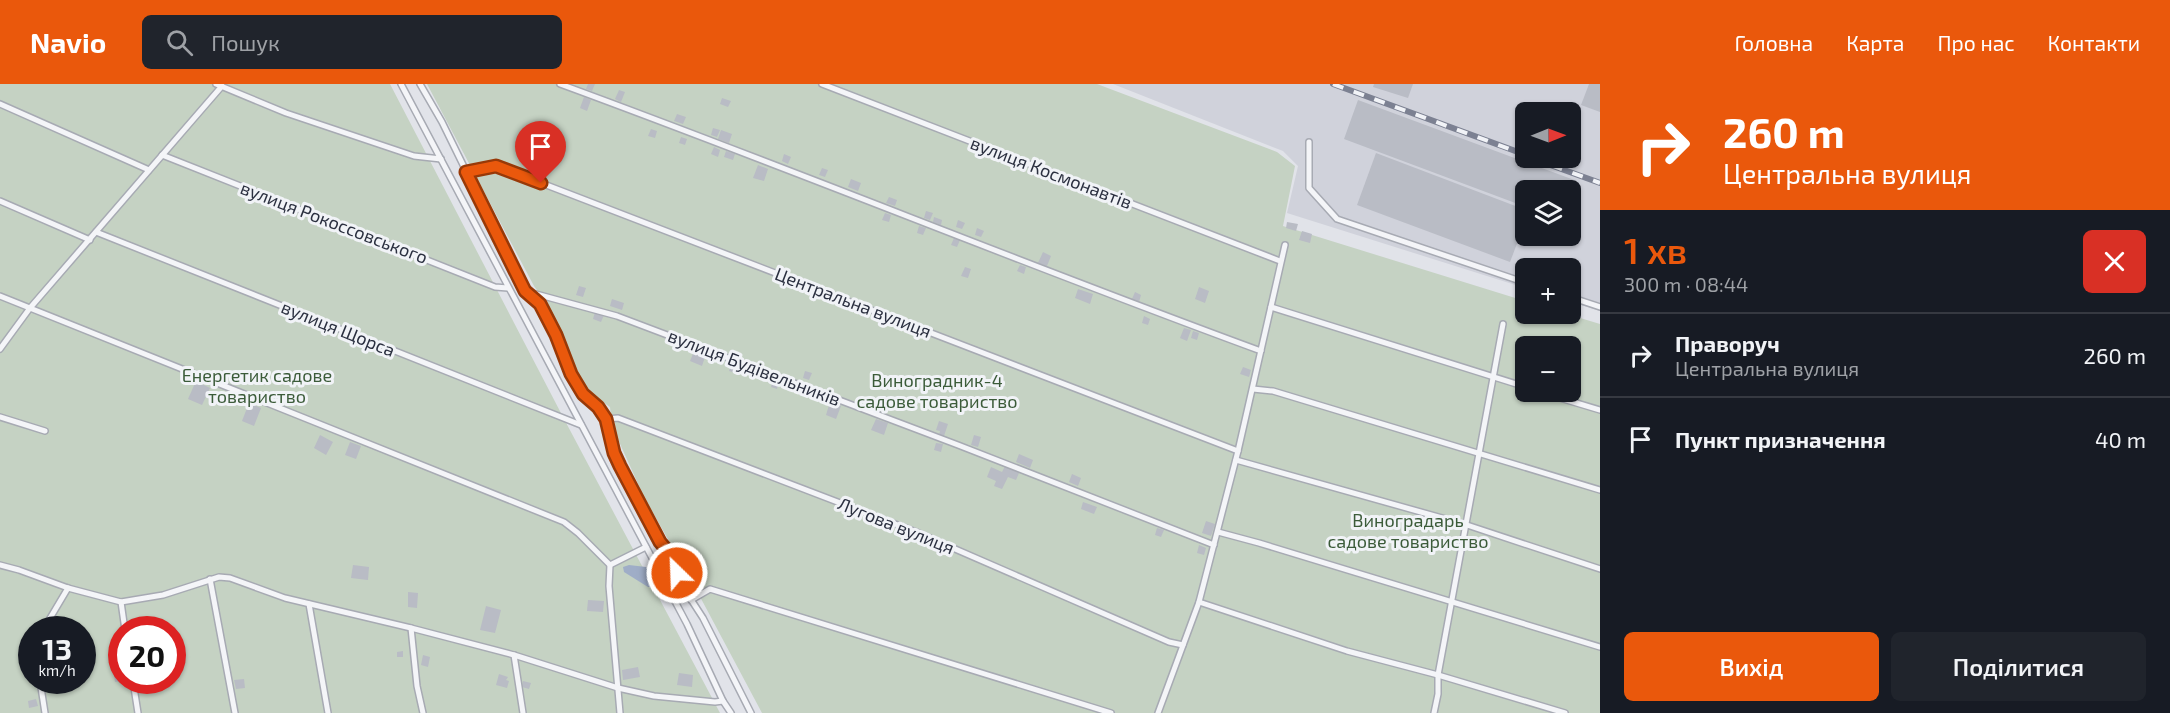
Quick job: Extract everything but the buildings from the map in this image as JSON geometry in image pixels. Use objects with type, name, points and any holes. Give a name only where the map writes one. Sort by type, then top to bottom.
[{"type":"lane","points":[[401,84],[687,624],[723,701],[731,713]]},
{"type":"lane","points":[[420,84],[442,122],[525,291],[540,304],[556,335],[571,374],[583,394],[598,407],[606,419],[614,453],[620,466],[660,542],[671,555],[681,584],[703,618],[750,713]]},
{"type":"lane","points":[[560,84],[755,157],[1108,295],[1261,351]]},
{"type":"lane","name":"вулиця Космонавтів","points":[[822,84],[1280,261]]},
{"type":"lane","points":[[0,349],[30,308],[162,156],[219,85],[286,113],[414,156],[441,159]]},
{"type":"lane","points":[[0,104],[148,170]]},
{"type":"lane","points":[[1310,142],[1308,188],[1337,219],[1515,279]]},
{"type":"lane","name":"вулиця Рокоссовського","points":[[162,156],[495,287],[508,288]]},
{"type":"lane","name":"Центральна вулиця","points":[[466,172],[496,166],[1238,451]]},
{"type":"lane","points":[[0,201],[90,240]]},
{"type":"lane","name":"вулиця Щорса","points":[[96,232],[581,425]]},
{"type":"lane","points":[[1158,713],[1199,602],[1218,532],[1285,245]]},
{"type":"lane","name":"вулиця Будівельників","points":[[525,291],[628,320],[1214,545]]},
{"type":"lane","points":[[0,296],[564,522],[578,532],[610,565],[609,586],[620,713]]},
{"type":"lane","points":[[1581,301],[1600,307]]},
{"type":"lane","points":[[1271,307],[1515,384]]},
{"type":"lane","points":[[1434,713],[1438,694],[1438,675],[1503,324]]},
{"type":"lane","points":[[1253,389],[1273,391],[1600,490]]},
{"type":"lane","points":[[1573,402],[1600,410]]},
{"type":"lane","points":[[0,417],[45,431]]},
{"type":"lane","name":"Лугова вулиця","points":[[606,419],[618,418],[905,528],[1169,642],[1183,645]]},
{"type":"lane","points":[[1236,460],[1467,525],[1600,569]]},
{"type":"lane","points":[[1218,532],[1600,647]]},
{"type":"lane","points":[[610,565],[646,547]]},
{"type":"lane","points":[[0,565],[68,588],[121,602],[163,595],[219,577],[230,578],[285,598],[514,655],[618,688],[654,696],[723,701]]},
{"type":"lane","points":[[210,579],[235,713]]},
{"type":"lane","points":[[51,616],[68,588]]},
{"type":"lane","points":[[691,600],[710,589],[1111,713]]},
{"type":"lane","points":[[121,602],[123,616]]},
{"type":"lane","points":[[1199,602],[1347,651],[1438,675],[1565,713]]},
{"type":"lane","points":[[309,604],[328,713]]},
{"type":"lane","points":[[411,628],[417,686],[423,713]]},
{"type":"lane","points":[[514,655],[523,713]]},
{"type":"lane","points":[[42,694],[45,713]]},
{"type":"lane","points":[[135,694],[138,713]]},
{"type":"shaded area","points":[[1113,84],[1600,84],[1600,311],[1581,305],[1581,258],[1515,258],[1515,285],[1287,213],[1298,166],[1283,151]]},
{"type":"green space","name":"Енергетик садове товариство","points":[[0,84],[390,84],[720,713],[0,713]]},
{"type":"green space","name":"Виноградник-4 садове товариство","points":[[427,84],[1097,84],[1277,152],[1295,166],[1283,226],[1515,298],[1515,324],[1581,324],[1581,318],[1600,324],[1600,713],[762,713],[644,497],[612,426],[610,407],[586,390],[549,307],[534,286]]},
{"type":"water","points":[[629,565],[646,567],[654,587],[648,587],[624,572],[623,567]]},
{"type":"railway","points":[[1333,84],[1515,151]]},
{"type":"railway","points":[[1559,168],[1600,183]]},
{"type":"route","points":[[541,183],[496,166],[466,172],[525,291],[540,304],[556,335],[571,374],[583,394],[598,407],[606,419],[614,453],[660,542],[671,555],[677,573]]},
{"type":"park label","name":"Виноградарь садове товариство","points":[[1408,531]]}]
